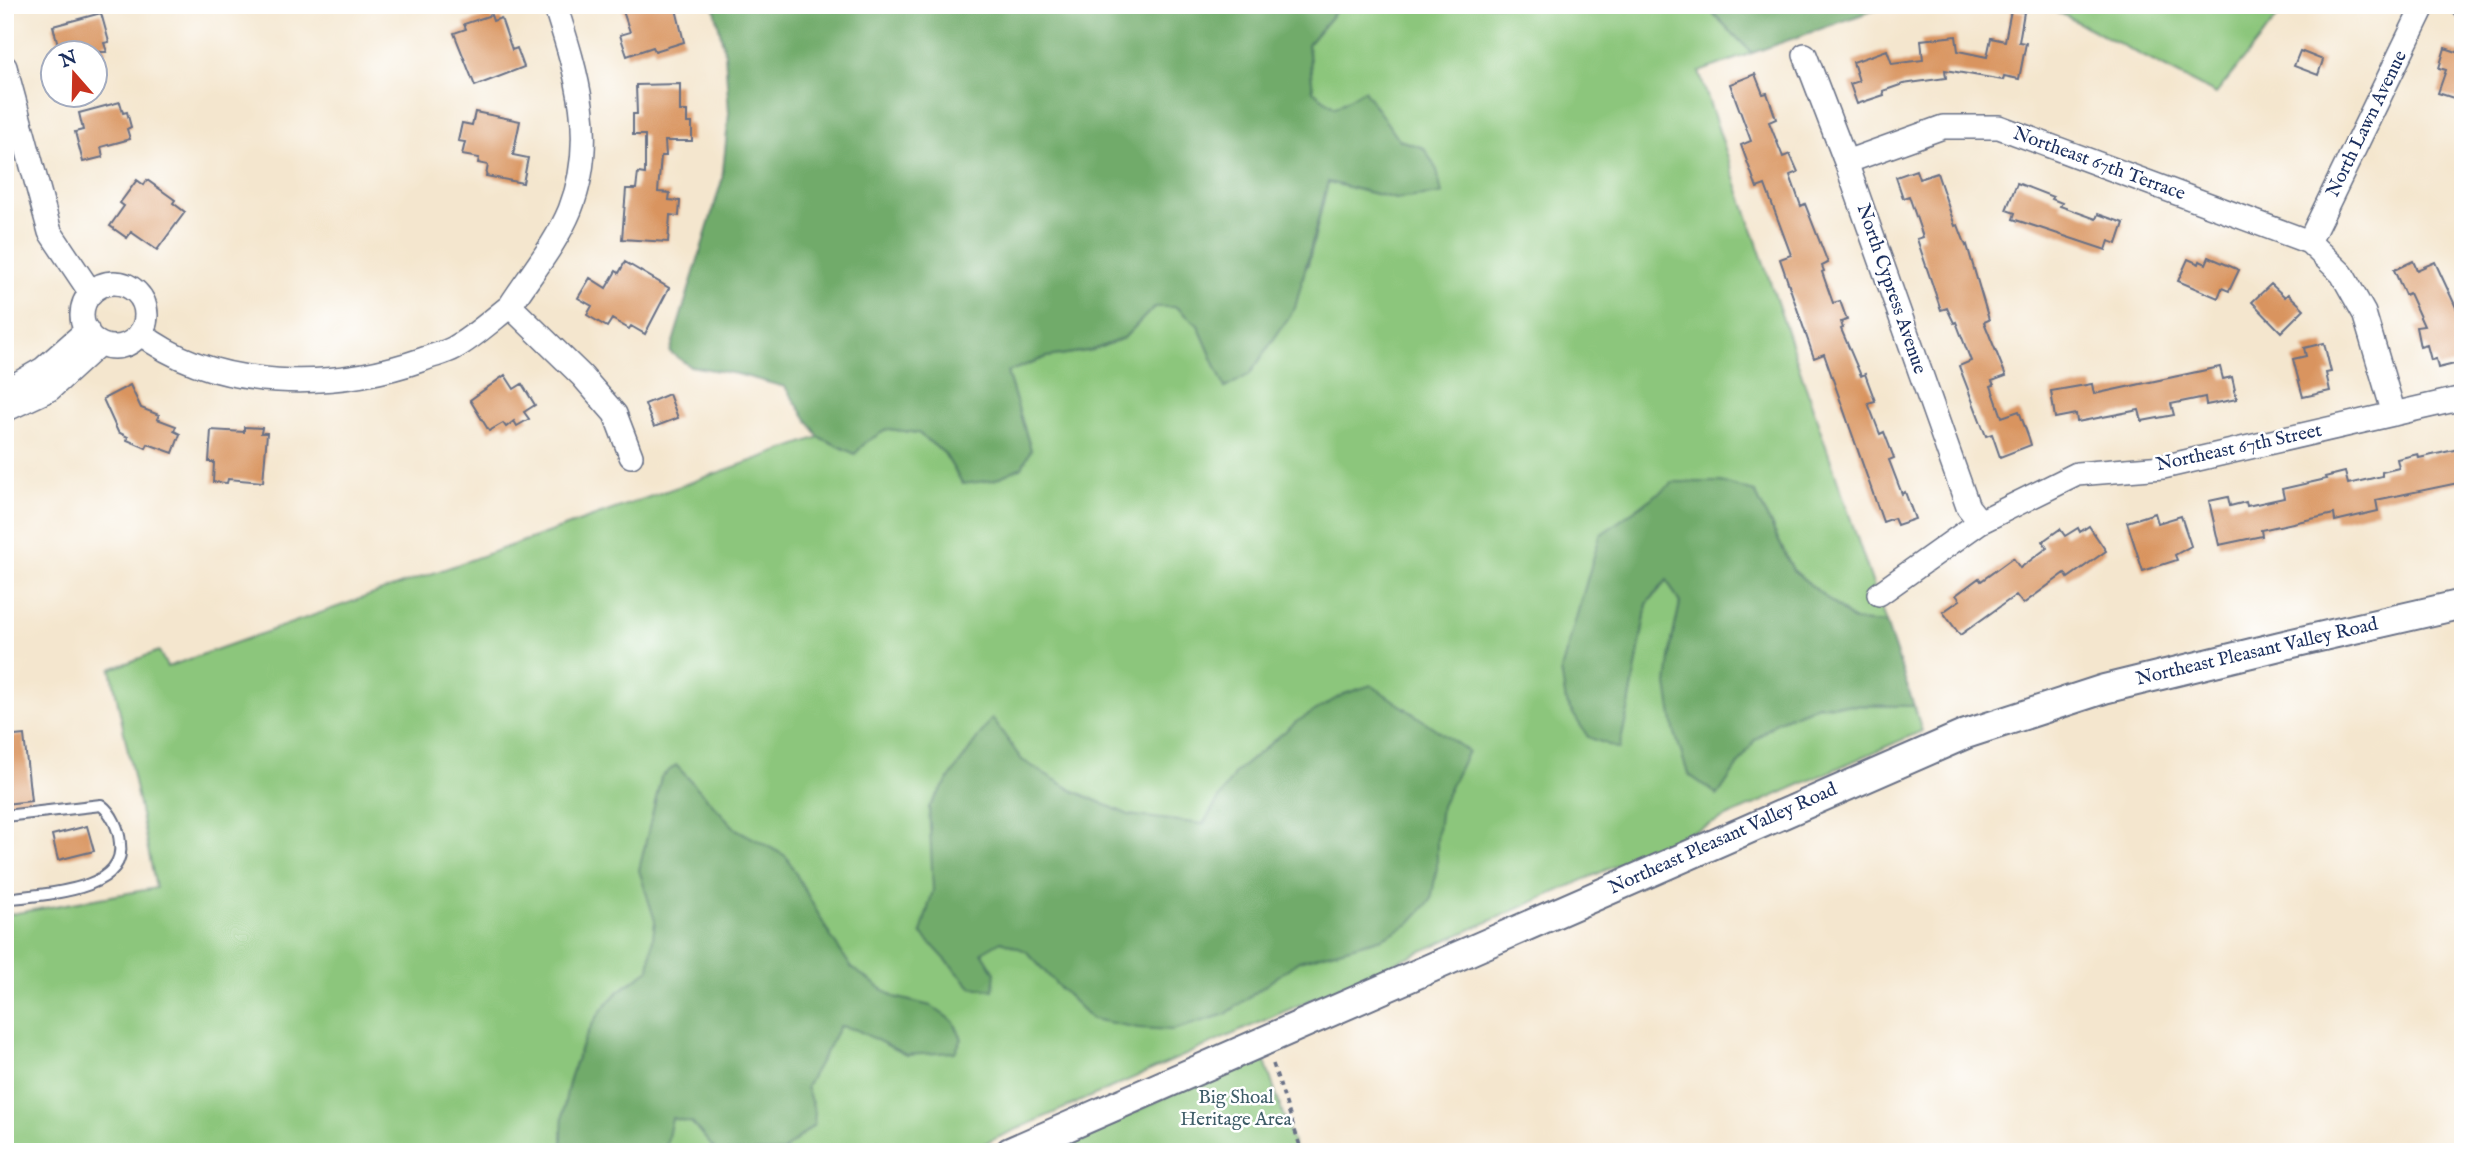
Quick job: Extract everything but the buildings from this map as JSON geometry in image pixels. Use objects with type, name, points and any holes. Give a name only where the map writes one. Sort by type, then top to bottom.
[{"type":"street","points":[[141,333],[189,362],[267,379],[304,380],[352,376],[397,368],[454,348],[510,306],[556,237],[580,181],[584,123],[578,77],[555,5]]},
{"type":"street","name":"North Lawn Avenue","points":[[2309,242],[2424,5]]},
{"type":"street","name":"North Cypress Avenue","points":[[1804,55],[1846,162],[1968,507],[1980,522]]},
{"type":"street","points":[[5,67],[50,232],[91,293]]},
{"type":"street","name":"Northeast 67th Terrace","points":[[1846,162],[1942,127],[1999,127],[2309,242]]},
{"type":"street","points":[[2309,242],[2342,274],[2364,313],[2394,414]]},
{"type":"street","points":[[111,283],[132,288],[145,305],[146,316],[141,333],[121,346],[93,337],[83,311],[91,293],[100,286],[111,283]]},
{"type":"street","points":[[510,306],[582,376],[615,414],[631,456]]},
{"type":"street","points":[[5,391],[93,337]]},
{"type":"street","points":[[5,410],[50,389],[93,337]]},
{"type":"street","name":"Northeast 67th Street","points":[[1879,594],[1980,522],[2077,474],[2163,467],[2463,398]]},
{"type":"street","name":"Northeast Pleasant Valley Road","points":[[1010,1152],[1966,734],[2104,689],[2463,604]]},
{"type":"lane","points":[[5,816],[101,805],[108,810],[120,837],[121,850],[120,862],[113,870],[90,884],[5,898]]},
{"type":"path","points":[[1273,1064],[1302,1152]]},
{"type":"green space","points":[[714,5],[1341,5],[1308,44],[1313,91],[1335,107],[1364,90],[1399,140],[1424,148],[1437,170],[1442,194],[1396,199],[1328,182],[1295,308],[1250,374],[1225,388],[1198,325],[1176,307],[1154,307],[1124,338],[1093,350],[1047,357],[1007,372],[1031,450],[1022,467],[994,480],[963,484],[944,453],[918,433],[888,429],[866,442],[855,454],[819,437],[785,387],[737,374],[690,366],[670,352],[722,180],[729,113],[725,54]]},
{"type":"green space","points":[[1341,5],[1705,5],[1752,53],[1699,72],[1886,623],[1854,621],[1793,570],[1755,492],[1674,482],[1588,737],[1619,749],[1647,604],[1667,580],[1680,603],[1672,641],[1717,795],[1754,741],[1776,722],[1818,705],[1914,706],[1922,731],[965,1152],[5,1152],[5,915],[156,888],[111,669],[159,651],[167,667],[819,437],[855,453],[866,442],[888,429],[918,433],[944,453],[963,484],[1031,450],[1007,372],[1047,357],[1093,350],[1124,338],[1154,307],[1176,307],[1198,325],[1225,387],[1308,265],[1328,182],[1396,199],[1424,148],[1399,140],[1364,91],[1335,107],[1313,92],[1308,44]]},
{"type":"green space","points":[[1705,5],[1889,5],[1752,53]]},
{"type":"green space","points":[[2062,5],[2287,5],[2216,94],[2058,12]]},
{"type":"green space","points":[[1674,482],[1721,482],[1755,492],[1793,570],[1854,621],[1886,623],[1914,706],[1818,705],[1776,722],[1754,741],[1718,795],[1688,774],[1674,730],[1667,685],[1680,603],[1667,580],[1647,604],[1619,749],[1588,737],[1566,703],[1561,670],[1600,535]]},
{"type":"green space","points":[[1371,685],[1468,751],[1441,806],[1437,868],[1431,900],[1409,924],[1383,938],[1299,961],[1226,1014],[1173,1030],[1138,1028],[1092,1019],[1026,951],[1001,941],[982,952],[995,973],[993,990],[971,987],[921,933],[933,890],[929,807],[992,718],[1022,760],[1074,791],[1129,815],[1203,824],[1235,773],[1296,722],[1344,694]]},
{"type":"green space","points":[[676,765],[736,829],[786,856],[831,937],[852,968],[894,997],[931,1006],[954,1022],[962,1039],[955,1052],[906,1055],[857,1030],[840,1026],[806,1087],[815,1112],[814,1125],[782,1152],[717,1152],[692,1123],[672,1118],[665,1152],[563,1152],[562,1132],[568,1088],[582,1044],[604,1007],[618,992],[649,970],[655,921],[639,870],[661,777]]},
{"type":"green space","name":"Big Shoal Heritage Area","points":[[1261,1050],[1296,1152],[1053,1152]]}]
